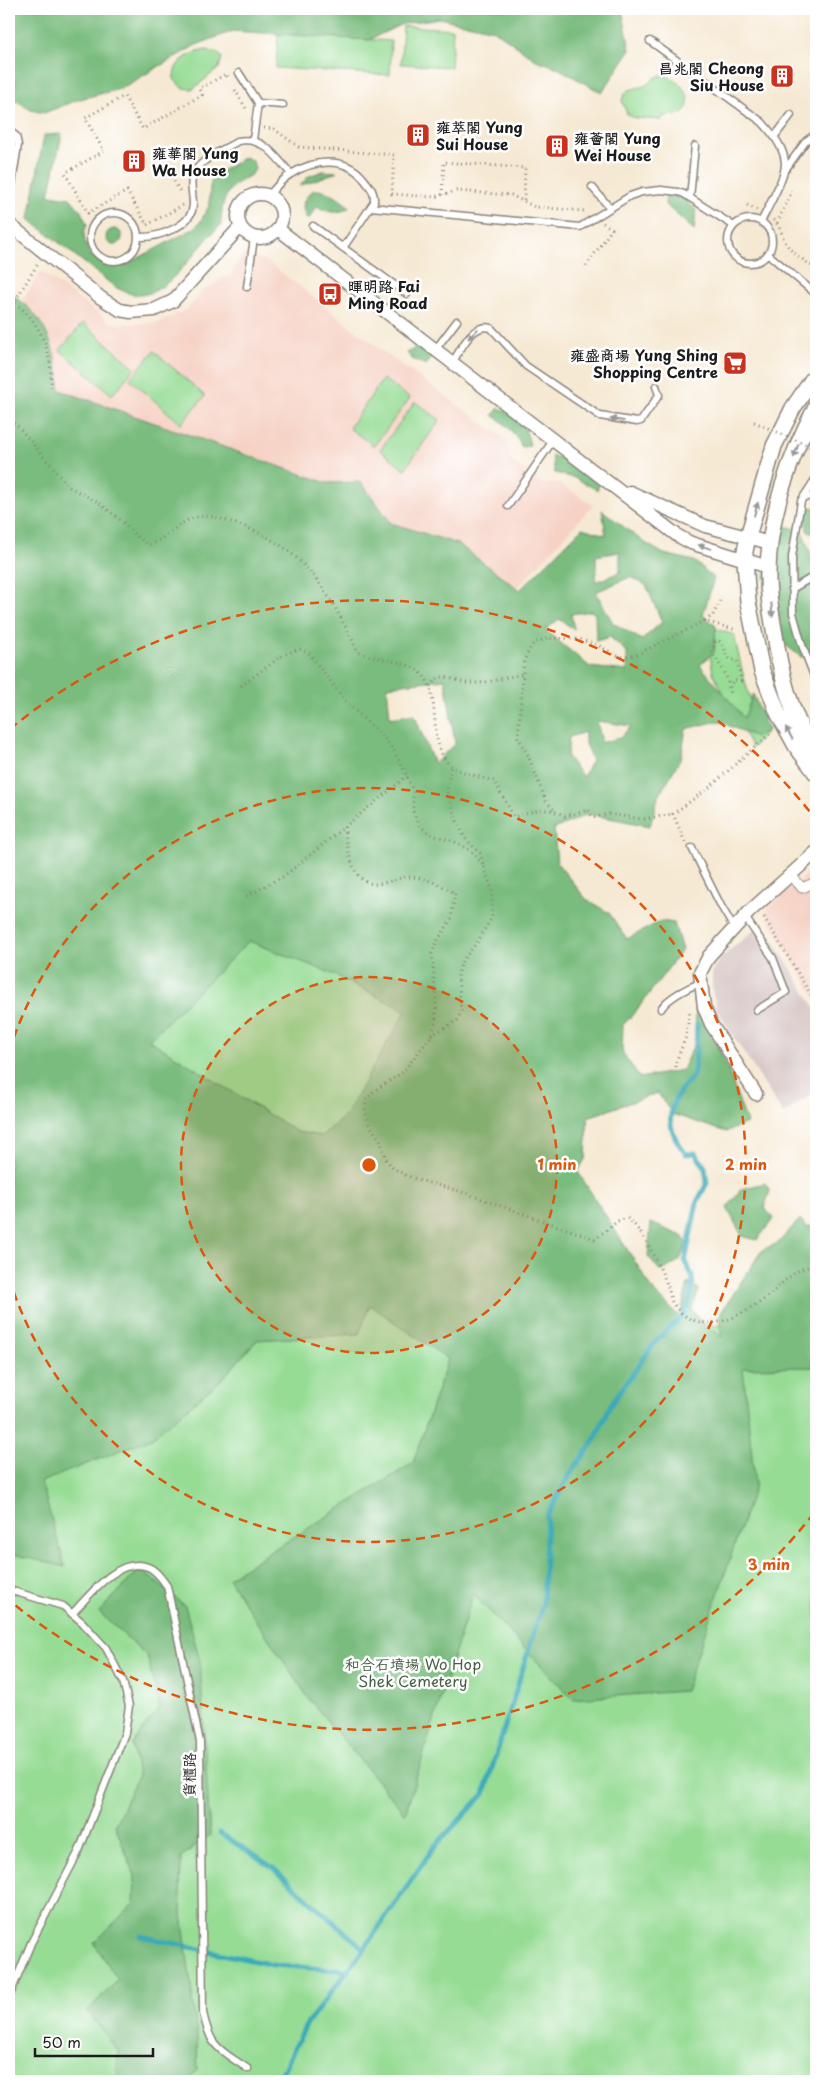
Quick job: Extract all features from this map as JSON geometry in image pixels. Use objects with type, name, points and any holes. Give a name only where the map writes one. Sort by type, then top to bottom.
[{"type":"street","points":[[255,194],[269,195],[279,204],[282,210],[278,229],[268,237],[254,238],[240,227],[238,213],[243,201],[255,194]]},
{"type":"street","points":[[9,224],[101,298],[120,310],[131,312],[154,310],[173,301],[240,227]]},
{"type":"street","points":[[278,229],[678,536],[691,543],[768,567]]},
{"type":"street","points":[[816,377],[793,408],[774,446],[748,538],[745,560],[748,602],[762,671],[778,713],[796,746],[816,773]]},
{"type":"street","points":[[816,407],[801,435],[788,473],[770,543],[768,567],[772,618],[782,675],[803,732],[816,754]]},
{"type":"street","points":[[605,480],[705,526],[770,543]]},
{"type":"street","points":[[756,1094],[711,1024],[704,1007],[700,973],[709,956],[745,916],[816,852]]},
{"type":"street","points":[[790,875],[802,888],[816,882]]},
{"type":"lane","points":[[650,41],[762,122],[775,136],[782,152],[785,170]]},
{"type":"lane","points":[[239,73],[258,103],[254,140]]},
{"type":"lane","points":[[258,103],[283,105]]},
{"type":"lane","points":[[775,136],[791,115]]},
{"type":"lane","points":[[9,131],[16,136],[18,142],[9,203]]},
{"type":"lane","points":[[763,218],[785,170],[806,142],[816,134]]},
{"type":"lane","points":[[138,237],[156,236],[182,224],[187,219],[194,205],[192,182],[197,168],[238,141],[254,140],[267,147],[291,174]]},
{"type":"lane","points":[[690,198],[695,146]]},
{"type":"lane","points":[[269,195],[291,174],[302,168],[327,162],[339,163],[360,174],[373,190],[374,202],[343,248]]},
{"type":"lane","points":[[592,187],[610,208]]},
{"type":"lane","points":[[371,207],[580,227],[630,196],[642,192],[678,192],[734,226]]},
{"type":"lane","points":[[116,213],[129,218],[137,230],[138,237],[134,250],[129,256],[116,261],[102,258],[93,248],[90,241],[92,227],[96,221],[102,216],[116,213]]},
{"type":"lane","points":[[763,218],[773,240],[769,255],[757,263],[750,264],[736,259],[728,247],[730,232],[734,226],[747,219],[763,218]]},
{"type":"lane","points":[[313,226],[408,294]]},
{"type":"lane","points":[[247,287],[254,238]]},
{"type":"lane","points":[[769,255],[816,294]]},
{"type":"lane","points":[[435,350],[457,321]]},
{"type":"lane","points":[[452,363],[474,332],[486,326],[491,328],[526,366],[600,416],[609,419],[641,421],[659,395],[656,386]]},
{"type":"lane","points":[[508,506],[554,440]]},
{"type":"lane","points":[[816,478],[801,501],[792,557],[793,613],[802,646],[816,681]]},
{"type":"lane","points":[[804,496],[816,498]]},
{"type":"lane","points":[[792,590],[816,575]]},
{"type":"lane","points":[[690,848],[734,928]]},
{"type":"lane","points":[[745,916],[773,958],[786,992],[757,1010]]},
{"type":"lane","points":[[661,1009],[680,991],[700,983]]},
{"type":"lane","name":"貨櫃路","points":[[72,1614],[110,1575],[136,1565],[149,1567],[158,1574],[167,1586],[200,1742],[203,2013],[207,2034],[214,2046],[248,2069]]},
{"type":"lane","points":[[9,1590],[63,1606],[72,1614],[106,1648],[124,1681],[129,1706],[126,1733],[79,1851],[31,1943],[9,1997]]},
{"type":"path","points":[[186,203],[147,225],[127,191],[88,213],[65,173],[104,151],[85,118],[124,96],[143,129],[202,95],[199,89],[226,74],[230,82]]},
{"type":"path","points":[[234,89],[248,112]]},
{"type":"path","points":[[255,126],[274,129],[300,148],[394,155],[392,194],[434,197],[456,191],[511,195],[535,207],[585,211],[612,229],[586,266]]},
{"type":"path","points":[[442,195],[444,162],[525,168],[524,202]]},
{"type":"path","points":[[167,168],[182,194]]},
{"type":"path","points":[[776,223],[792,191]]},
{"type":"path","points":[[747,205],[763,218],[776,223],[786,244],[793,252],[816,269]]},
{"type":"path","points":[[37,265],[14,302],[31,318],[45,344],[52,374],[51,387]]},
{"type":"path","points":[[9,313],[17,307]]},
{"type":"path","points":[[9,421],[16,424],[70,487],[98,502],[148,545],[160,542],[187,519],[199,516],[213,516],[268,537],[302,562],[328,593],[358,652],[413,667],[423,675],[430,686],[440,748],[451,767],[448,791],[454,814],[465,838],[481,854],[492,888],[492,916],[478,941],[462,961],[458,975],[460,1012],[457,1021],[430,1036]]},
{"type":"path","points":[[754,422],[816,449]]},
{"type":"path","points":[[720,601],[713,615],[704,622],[636,655],[620,657],[599,646],[579,639],[547,638],[532,645],[524,660],[518,737],[527,753],[546,801],[555,810],[565,816],[588,810],[593,818],[609,814],[643,819],[673,814],[710,787],[774,731]]},
{"type":"path","points":[[704,622],[736,630]]},
{"type":"path","points":[[744,659],[731,660],[725,653],[723,644],[719,641],[715,642],[712,652],[726,675],[730,692],[730,685],[734,680],[750,683]]},
{"type":"path","points":[[241,686],[283,655],[299,649],[308,652],[347,704],[384,737],[407,776],[413,792],[413,811],[420,826],[432,835],[455,842],[471,851],[484,865]]},
{"type":"path","points":[[737,660],[741,681]]},
{"type":"path","points":[[430,686],[438,677],[444,676],[454,681],[468,683],[486,682],[523,674]]},
{"type":"path","points":[[451,767],[494,782],[514,817],[545,809],[555,810]]},
{"type":"path","points":[[246,896],[284,876],[407,776]]},
{"type":"path","points":[[673,814],[690,848]]},
{"type":"path","points":[[344,826],[355,872],[364,881],[376,884],[410,877],[436,882],[455,893],[451,920],[436,943],[432,954],[436,1021],[430,1036],[403,1072],[374,1092],[366,1100],[365,1111],[369,1124],[380,1140],[386,1159],[393,1168],[419,1180],[459,1191],[595,1239],[618,1221],[627,1218],[636,1226],[646,1244],[665,1282],[672,1304],[687,1317],[698,1322],[709,1324],[728,1319],[765,1298],[798,1270],[816,1266]]},
{"type":"path","points":[[764,917],[816,1003]]},
{"type":"shaded area","points":[[243,254],[267,261],[385,353],[507,440],[511,461],[543,484],[560,484],[593,505],[507,599],[298,472],[60,390],[58,366],[50,336],[42,323],[22,301],[41,271],[111,323],[156,323],[188,309],[203,291],[231,274]]},
{"type":"shaded area","points":[[816,865],[816,999],[767,917],[767,909]]},
{"type":"shaded area","points":[[761,921],[816,1009],[816,1091],[783,1114],[717,1010],[712,991],[712,973],[718,960],[752,932]]},
{"type":"green space","points":[[9,9],[622,9],[630,50],[602,93],[556,67],[536,60],[494,30],[439,18],[402,24],[369,40],[233,31],[196,45],[120,89],[80,99],[44,113],[31,110],[9,96]]},
{"type":"green space","points":[[403,26],[453,29],[451,67],[401,64]]},
{"type":"green space","points":[[278,34],[391,41],[390,75],[276,68]]},
{"type":"green space","points":[[207,50],[219,54],[222,58],[219,68],[193,89],[182,88],[174,79],[176,67],[189,55]]},
{"type":"green space","points":[[662,75],[675,80],[685,91],[688,97],[686,109],[678,115],[664,116],[661,120],[635,118],[627,114],[622,101],[625,93],[644,86]]},
{"type":"green space","points":[[62,134],[49,195],[70,198],[81,211],[87,224],[84,233],[85,242],[92,257],[108,266],[125,265],[193,229],[200,222],[209,206],[210,187],[213,176],[245,157],[253,161],[255,169],[251,175],[230,189],[224,200],[221,225],[184,267],[162,286],[151,292],[140,295],[133,294],[115,287],[29,219],[44,135]]},
{"type":"green space","points":[[323,171],[337,172],[299,186],[309,176]]},
{"type":"green space","points":[[314,190],[329,193],[350,207],[333,212],[317,206],[308,220],[303,207],[307,196]]},
{"type":"green space","points":[[666,196],[683,198],[696,210],[694,230],[665,204]]},
{"type":"green space","points":[[111,229],[117,229],[122,234],[120,243],[111,245],[106,240],[106,234]]},
{"type":"green space","points":[[9,293],[32,312],[47,334],[56,360],[60,390],[327,483],[361,482],[391,523],[458,544],[520,590],[582,528],[606,535],[602,510],[642,541],[664,554],[694,561],[714,578],[703,615],[716,626],[714,652],[700,665],[744,718],[753,694],[768,730],[756,737],[718,721],[686,729],[681,758],[658,797],[650,826],[588,814],[554,829],[557,863],[586,899],[609,913],[627,939],[661,921],[674,923],[682,950],[636,1011],[623,1025],[622,1052],[640,1078],[682,1070],[695,1042],[696,1009],[724,1059],[747,1123],[726,1132],[672,1114],[658,1093],[588,1117],[586,1157],[578,1172],[655,1293],[680,1317],[688,1283],[699,1289],[692,1309],[699,1320],[722,1337],[720,1314],[762,1250],[778,1243],[800,1219],[807,1227],[816,1225],[816,1367],[743,1368],[755,1485],[685,1691],[573,1699],[473,1594],[405,1814],[309,1699],[228,1578],[413,1463],[448,1359],[370,1305],[359,1334],[257,1340],[221,1380],[152,1438],[41,1482],[65,1567],[9,1553]],"holes":[[[620,552],[620,572],[596,582],[596,556]],[[630,577],[646,585],[662,622],[642,640],[613,623],[596,592]],[[591,611],[595,614],[596,641],[610,637],[627,652],[627,671],[590,667],[545,630],[559,619],[574,629],[571,614]],[[445,679],[455,743],[434,764],[414,714],[390,718],[387,686]],[[597,721],[631,726],[621,737],[602,743]],[[585,732],[585,744],[592,760],[583,777],[567,757],[569,737]],[[249,941],[335,975],[406,1011],[344,1117],[321,1136],[297,1132],[149,1040]]]},
{"type":"green space","points":[[83,323],[135,368],[112,395],[60,350]]},
{"type":"green space","points":[[418,346],[432,357],[426,365],[412,359],[407,353]]},
{"type":"green space","points":[[154,351],[205,396],[181,424],[130,379]]},
{"type":"green space","points":[[383,379],[410,398],[374,446],[349,428]]},
{"type":"green space","points":[[415,402],[440,420],[405,469],[380,450]]},
{"type":"green space","points":[[499,408],[517,418],[524,427],[530,446],[522,447],[510,429],[493,415]]},
{"type":"green space","points":[[552,456],[560,457],[584,470],[599,485],[597,490],[575,478],[555,473]]},
{"type":"green space","points":[[816,507],[816,534],[807,531],[804,509]]},
{"type":"green space","points":[[778,525],[802,530],[811,555],[816,581],[816,657],[801,657],[784,644],[777,603],[764,578]]},
{"type":"green space","points":[[705,625],[734,635],[750,698],[761,721],[768,730],[752,748],[713,673]]},
{"type":"green space","name":"和合石墳場 Wo Hop Shek Cemetery","points":[[9,689],[370,919],[544,1282],[691,1325],[816,1327],[816,2081],[9,2081]]},
{"type":"green space","points":[[765,1183],[770,1191],[764,1208],[774,1218],[757,1240],[742,1236],[727,1208],[741,1189]]},
{"type":"green space","points":[[651,1223],[682,1236],[687,1243],[680,1260],[661,1272],[648,1256]]},
{"type":"green space","points":[[140,1569],[185,1606],[200,1661],[210,1835],[181,1857],[180,1898],[197,2033],[198,2070],[188,2081],[117,2081],[118,2051],[87,2011],[118,1980],[94,1943],[134,1903],[135,1876],[115,1825],[138,1775],[132,1744],[160,1707],[147,1656],[99,1612]]},
{"type":"waterway","points":[[278,2081],[306,2025],[364,1949],[434,1847],[484,1794],[543,1603],[547,1516],[570,1474],[594,1441],[611,1404],[657,1340],[682,1317],[688,1307],[693,1283],[692,1275],[685,1262],[697,1202],[707,1183],[705,1167],[695,1153],[686,1154],[676,1139],[672,1131],[671,1115],[672,1107],[682,1088],[693,1075],[696,1056],[697,1024]]},
{"type":"waterway","points":[[220,1833],[272,1867],[364,1949]]},
{"type":"waterway","points":[[141,1936],[273,1965],[348,1971]]},
{"type":"place","name":"昌兆閣 Cheong Siu House","points":[[782,76]]},
{"type":"place","name":"雍萃閣 Yung Sui House","points":[[418,135]]},
{"type":"place","name":"雍薈閣 Yung Wei House","points":[[557,146]]},
{"type":"place","name":"雍華閣 Yung Wa House","points":[[134,161]]},
{"type":"place","name":"暉明路 Fai Ming Road","points":[[330,294]]},
{"type":"place","name":"雍盛商場 Yung Shing Shopping Centre","points":[[735,363]]}]
